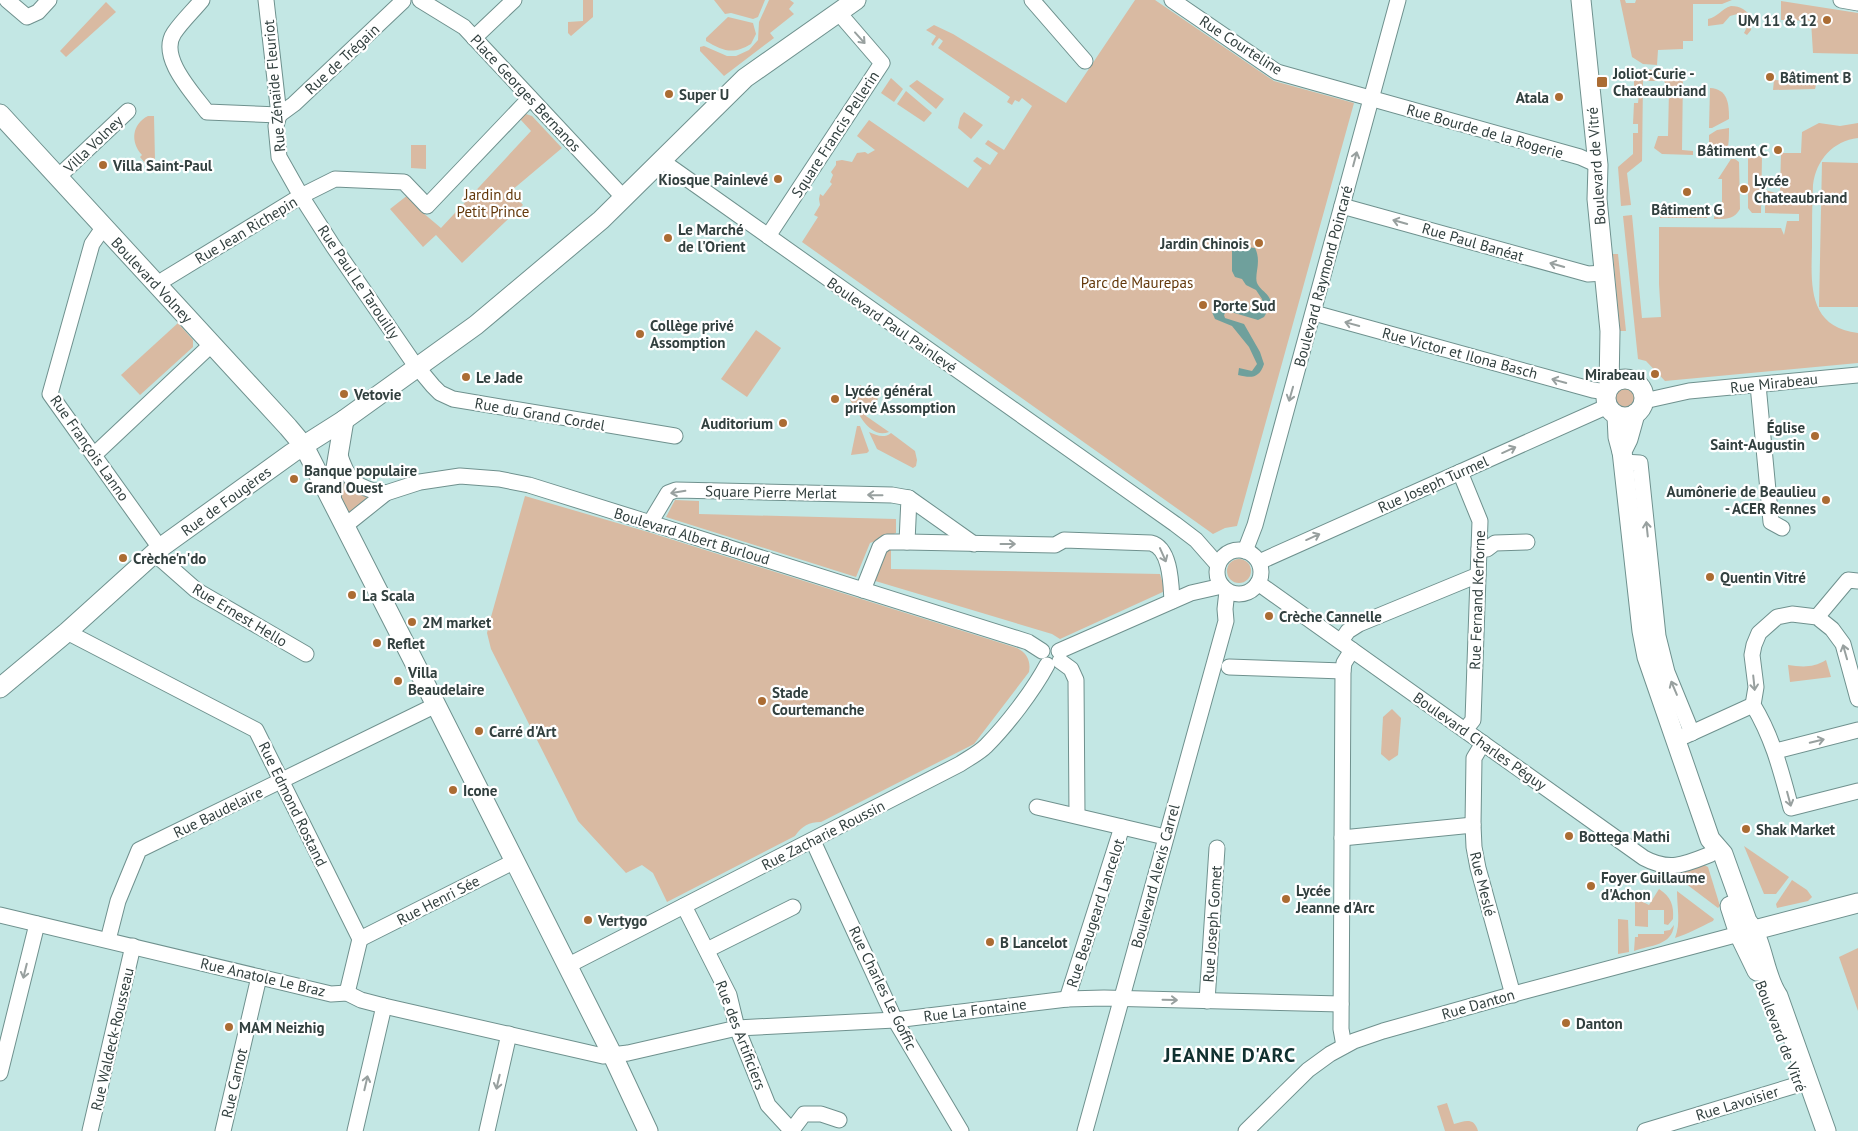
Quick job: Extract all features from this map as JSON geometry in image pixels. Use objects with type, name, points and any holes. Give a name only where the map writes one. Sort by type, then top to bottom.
[{"type":"main road","name":"Rue de Fougères","points":[[2,684],[67,632],[157,551],[476,325],[601,220],[746,78],[856,0]]},
{"type":"main road","name":"Boulevard de Vitré","points":[[1582,0],[1598,165],[1597,199],[1604,273],[1610,331],[1623,401],[1618,437],[1622,456],[1642,631],[1647,657],[1710,846],[1723,854],[1747,921],[1748,937],[1754,964],[1817,1131]]},
{"type":"main road","name":"Boulevard Volney","points":[[0,114],[304,446],[346,525],[568,966],[648,1131]]},
{"type":"main road","name":"Boulevard de Vitré","points":[[1610,331],[1621,364],[1630,379],[1637,383],[1623,401]]},
{"type":"main road","points":[[331,498],[344,420]]},
{"type":"main road","points":[[1748,937],[1816,914],[1858,903]]},
{"type":"main road","points":[[1748,937],[1858,916]]},
{"type":"main road","name":"Boulevard de Vitré","points":[[1748,937],[1761,955],[1778,996],[1826,1131]]},
{"type":"street","points":[[7,0],[27,17],[38,12],[49,0]]},
{"type":"street","points":[[202,0],[173,34],[169,49],[177,72],[207,112],[279,115]]},
{"type":"street","name":"Rue Zénaïde Fleuriot","points":[[266,0],[279,115],[276,126],[279,156],[301,196]]},
{"type":"street","points":[[403,0],[410,3],[416,0]]},
{"type":"street","name":"Rue de Trégain","points":[[279,115],[294,104],[403,0]]},
{"type":"street","name":"Place Georges Bernanos","points":[[420,0],[464,27],[624,198]]},
{"type":"street","points":[[474,38],[514,0]]},
{"type":"street","points":[[1032,0],[1085,62]]},
{"type":"street","name":"Rue Courteline","points":[[1172,0],[1277,72],[1371,99]]},
{"type":"street","name":"Boulevard Raymond Poincaré","points":[[1245,551],[1255,525],[1314,314],[1398,0]]},
{"type":"street","points":[[1841,0],[1858,3]]},
{"type":"street","name":"Square Francis Pellerin","points":[[768,236],[882,63],[838,12]]},
{"type":"street","name":"Rue Jean Richepin","points":[[159,286],[165,279],[301,196],[335,179],[404,182],[426,206],[530,98]]},
{"type":"street","name":"Rue Bourde de la Rogerie","points":[[1371,99],[1580,158],[1598,165]]},
{"type":"street","name":"Villa Volney","points":[[58,177],[128,111]]},
{"type":"street","name":"Boulevard Paul Painlevé","points":[[662,161],[1196,540],[1222,574]]},
{"type":"street","name":"Rue Paul Le Tarouilly","points":[[301,196],[333,246],[418,367]]},
{"type":"street","name":"Rue Paul Banéat","points":[[1342,206],[1588,274],[1604,273]]},
{"type":"street","name":"Rue François Lanno","points":[[104,228],[92,244],[50,394],[94,455],[157,551]]},
{"type":"street","name":"Rue Victor et Ilona Basch","points":[[1314,314],[1593,390],[1623,401]]},
{"type":"street","points":[[94,455],[212,344]]},
{"type":"street","name":"Rue du Grand Cordel","points":[[418,367],[440,393],[453,399],[675,436]]},
{"type":"street","name":"Rue Mirabeau","points":[[1623,401],[1674,390],[1689,391],[1858,375]]},
{"type":"street","points":[[1758,385],[1771,522],[1782,528]]},
{"type":"street","name":"Rue Joseph Turmel","points":[[1259,562],[1623,401]]},
{"type":"street","points":[[338,452],[343,467],[355,483],[372,491],[386,493]]},
{"type":"street","points":[[1622,456],[1640,463],[1658,636],[1667,672],[1692,733]]},
{"type":"street","name":"Rue Fernand Kerforne","points":[[1460,472],[1480,521],[1473,720],[1465,730]]},
{"type":"street","name":"Boulevard Albert Burloud","points":[[346,525],[386,493],[420,482],[460,476],[499,479],[529,485],[1028,642],[1042,651],[1040,654],[1042,662],[1055,659]]},
{"type":"street","name":"Square Pierre Merlat","points":[[650,523],[668,494],[676,490],[892,495],[909,498],[974,544]]},
{"type":"street","points":[[907,542],[909,498]]},
{"type":"street","points":[[863,590],[880,547],[887,542],[1055,544],[1064,540],[1156,545],[1164,554],[1172,601]]},
{"type":"street","points":[[1479,548],[1487,549],[1495,543],[1527,542]]},
{"type":"street","points":[[1055,659],[1191,593],[1222,574],[1236,550],[1245,551],[1254,556],[1259,562],[1261,570],[1258,583],[1251,590],[1242,594],[1235,594],[1222,574]]},
{"type":"street","name":"Rue Ernest Hello","points":[[157,551],[196,590],[306,654]]},
{"type":"street","name":"Boulevard Alexis Carrel","points":[[1222,574],[1226,621]]},
{"type":"street","points":[[1344,1046],[1341,1004],[1343,671],[1348,631],[1359,624],[1478,575]]},
{"type":"street","points":[[1817,617],[1848,580],[1858,581]]},
{"type":"street","name":"Boulevard Charles Péguy","points":[[1258,583],[1650,862],[1671,867],[1710,846]]},
{"type":"street","name":"Boulevard Alexis Carrel","points":[[1084,1131],[1226,621],[1242,594]]},
{"type":"street","points":[[1858,699],[1842,644],[1832,629],[1817,617],[1792,614],[1777,617],[1759,633],[1752,655],[1756,687],[1753,705],[1764,724],[1776,752],[1791,808],[1858,791]]},
{"type":"street","name":"Rue Edmond Rostand","points":[[67,632],[256,730],[360,939]]},
{"type":"street","points":[[1055,659],[1071,669],[1076,680],[1077,815]]},
{"type":"street","name":"Rue Zacharie Roussin","points":[[568,966],[960,764],[978,752],[1003,727],[1055,659]]},
{"type":"street","points":[[1229,667],[1343,671]]},
{"type":"street","name":"Rue Baudelaire","points":[[108,940],[118,900],[139,850],[436,705]]},
{"type":"street","points":[[1674,740],[1753,705]]},
{"type":"street","points":[[1776,752],[1858,730]]},
{"type":"street","name":"Rue Meslé","points":[[1483,743],[1474,758],[1473,825],[1475,857],[1513,995]]},
{"type":"street","points":[[1037,807],[1165,836]]},
{"type":"street","points":[[1342,838],[1473,825]]},
{"type":"street","name":"Rue Beaugeard Lancelot","points":[[1068,999],[1122,827]]},
{"type":"street","name":"Rue Charles Le Goffic","points":[[813,841],[895,1020],[961,1131]]},
{"type":"street","name":"Rue Joseph Gomet","points":[[1207,1001],[1218,848]]},
{"type":"street","name":"Rue Henri Sée","points":[[360,939],[509,864],[513,858]]},
{"type":"street","name":"Rue des Artificiers","points":[[684,906],[729,995],[737,1028],[768,1105],[792,1131]]},
{"type":"street","points":[[706,950],[793,907]]},
{"type":"street","name":"Rue Anatole Le Braz","points":[[0,915],[331,994],[347,993],[361,1000],[384,1006],[599,1055],[612,1056]]},
{"type":"street","points":[[0,1073],[37,924]]},
{"type":"street","name":"Rue Danton","points":[[1246,1131],[1297,1080],[1318,1062],[1344,1046],[1383,1031],[1513,995],[1748,937]]},
{"type":"street","points":[[347,993],[360,939]]},
{"type":"street","name":"Rue Waldeck-Rousseau","points":[[90,1131],[133,946]]},
{"type":"street","name":"Rue Carnot","points":[[223,1131],[259,977]]},
{"type":"street","name":"Rue La Fontaine","points":[[612,1056],[737,1028],[895,1020],[1068,999],[1121,998],[1341,1004]]},
{"type":"street","points":[[355,1131],[384,1006]]},
{"type":"street","points":[[486,1131],[509,1034]]},
{"type":"street","name":"Rue Lavoisier","points":[[1645,1131],[1800,1084]]},
{"type":"street","points":[[792,1131],[804,1114],[821,1114],[839,1120]]},
{"type":"green space","points":[[583,0],[593,0],[593,17],[571,36],[568,33],[568,22],[583,21]]},
{"type":"green space","points":[[714,0],[765,0],[758,17],[753,19],[731,13],[725,14]]},
{"type":"green space","points":[[769,0],[790,0],[794,3],[789,9],[794,14],[770,33],[774,38],[724,76],[700,51],[700,47],[704,46],[727,56],[736,56],[749,50],[758,40],[759,22]]},
{"type":"green space","name":"Parc de Maurepas","points":[[1135,0],[1155,0],[1274,81],[1354,103],[1237,526],[1225,528],[1213,534],[802,242],[818,217],[814,215],[820,205],[820,194],[823,196],[832,184],[830,182],[833,175],[831,172],[836,165],[836,161],[852,162],[857,153],[865,152],[868,154],[875,150],[857,136],[869,120],[968,188],[982,168],[973,161],[977,157],[990,165],[998,153],[985,144],[988,140],[1004,150],[1032,106],[1022,98],[1019,102],[1015,100],[1012,105],[1007,102],[1010,97],[938,48],[943,41],[939,38],[933,46],[931,44],[936,36],[926,30],[934,25],[953,34],[1066,103]]},
{"type":"green space","points":[[1620,0],[1625,0],[1626,3],[1635,3],[1636,0],[1732,0],[1722,4],[1693,4],[1693,41],[1683,41],[1683,49],[1658,50],[1657,65],[1643,64],[1632,57]]},
{"type":"green space","points":[[1781,1],[1858,13],[1858,54],[1813,53],[1811,21],[1781,20]]},
{"type":"green space","points":[[106,2],[116,12],[66,57],[60,51]]},
{"type":"green space","points":[[1731,6],[1743,9],[1752,18],[1751,30],[1747,35],[1744,33],[1749,23],[1741,13],[1730,16],[1723,24],[1708,26],[1708,19]]},
{"type":"green space","points":[[728,17],[753,23],[756,34],[751,44],[733,51],[723,49],[706,41],[706,38]]},
{"type":"green space","points":[[1649,69],[1668,75],[1683,75],[1682,150],[1693,151],[1693,155],[1662,154],[1654,148],[1658,136],[1668,136],[1669,90],[1664,81],[1643,81],[1642,161],[1627,173],[1631,205],[1621,206],[1618,167],[1633,154],[1633,133],[1638,133],[1638,124],[1633,124],[1634,103],[1638,103],[1639,94],[1634,94],[1634,78]]},
{"type":"green space","points":[[891,78],[903,89],[894,102],[881,93]]},
{"type":"green space","points":[[917,80],[944,99],[936,109],[909,86]]},
{"type":"green space","points":[[1774,80],[1817,81],[1815,89],[1773,90]]},
{"type":"green space","points":[[1710,88],[1721,91],[1724,94],[1728,103],[1729,113],[1729,119],[1712,128],[1709,128]]},
{"type":"green space","points":[[906,91],[932,113],[924,122],[897,104]]},
{"type":"green space","points":[[964,112],[983,125],[971,139],[958,128],[960,118]]},
{"type":"green space","name":"Jardin du Petit Prince","points":[[526,114],[532,116],[562,148],[511,191],[523,205],[462,263],[436,235],[423,247],[390,209],[413,191],[427,206],[422,212],[441,228],[531,131],[520,119]]},
{"type":"green space","points":[[148,116],[154,116],[155,160],[149,164],[145,163],[140,157],[142,155],[134,139],[136,128]]},
{"type":"green space","points":[[1819,123],[1840,126],[1858,123],[1858,138],[1841,143],[1827,153],[1815,176],[1813,185],[1812,276],[1816,302],[1821,313],[1830,322],[1842,329],[1858,333],[1858,363],[1665,381],[1646,361],[1638,359],[1623,216],[1632,215],[1642,318],[1661,317],[1659,227],[1781,228],[1784,235],[1787,221],[1799,221],[1799,214],[1765,213],[1765,190],[1780,194],[1781,153],[1801,153],[1802,132]]},
{"type":"green space","points":[[1729,128],[1728,145],[1724,154],[1715,156],[1697,155],[1697,151],[1709,150],[1709,135],[1717,130]]},
{"type":"green space","points":[[411,145],[426,145],[426,169],[411,168]]},
{"type":"green space","points":[[1752,153],[1755,156],[1762,156],[1761,213],[1752,213],[1748,208],[1748,157]]},
{"type":"green space","points":[[1731,159],[1739,162],[1740,209],[1732,217],[1714,219],[1715,205],[1722,205],[1722,179],[1718,179]]},
{"type":"green space","points":[[1822,162],[1858,163],[1858,307],[1819,307]]},
{"type":"green space","points":[[1660,212],[1708,212],[1707,218],[1660,218]]},
{"type":"green space","points":[[1613,254],[1618,254],[1626,331],[1620,331]]},
{"type":"green space","points":[[178,323],[193,340],[193,347],[140,395],[121,375]]},
{"type":"green space","points":[[756,330],[781,348],[747,397],[721,379]]},
{"type":"green space","points":[[860,385],[878,399],[866,416],[889,432],[876,432],[861,418],[850,400]]},
{"type":"green space","points":[[1625,386],[1635,389],[1638,399],[1635,409],[1625,412],[1615,409],[1612,399],[1615,389]]},
{"type":"green space","points":[[857,426],[860,426],[869,451],[867,453],[851,455]]},
{"type":"green space","points":[[869,432],[883,436],[891,433],[915,451],[916,466],[913,468],[877,449]]},
{"type":"green space","points":[[340,471],[369,495],[369,500],[351,516],[341,498]]},
{"type":"green space","name":"Stade Courtemanche","points":[[525,496],[648,532],[1017,648],[1027,658],[1029,672],[974,744],[821,822],[806,825],[795,836],[667,902],[653,873],[642,865],[626,873],[578,821],[491,649],[487,633],[489,624]]},
{"type":"green space","points":[[675,500],[699,501],[699,514],[896,519],[896,533],[870,543],[856,577],[666,517]]},
{"type":"green space","points":[[885,550],[891,550],[891,569],[1160,574],[1165,591],[1060,639],[1052,634],[872,580]]},
{"type":"green space","points":[[1239,559],[1248,562],[1251,571],[1248,580],[1239,583],[1230,580],[1227,571],[1230,562]]},
{"type":"green space","points":[[1826,660],[1831,677],[1790,682],[1788,665],[1807,666]]},
{"type":"green space","points":[[1392,709],[1401,718],[1398,755],[1389,761],[1381,754],[1383,717]]},
{"type":"green space","points":[[1744,846],[1789,877],[1776,894],[1764,894]]},
{"type":"green space","points":[[1704,865],[1708,867],[1720,906],[1718,908],[1677,877],[1684,871]]},
{"type":"green space","points":[[1792,880],[1807,890],[1812,897],[1808,901],[1777,908],[1776,904]]},
{"type":"green space","points":[[1659,889],[1671,902],[1673,919],[1668,925],[1664,924],[1664,910],[1648,910],[1648,927],[1635,926],[1635,898],[1649,905]]},
{"type":"green space","points":[[1677,891],[1714,919],[1675,938],[1678,921]]},
{"type":"green space","points":[[1618,919],[1628,920],[1629,952],[1618,954]]},
{"type":"green space","points":[[1674,925],[1672,932],[1665,941],[1634,951],[1635,937],[1638,937],[1638,934],[1664,934],[1664,931],[1670,930]]},
{"type":"green space","points":[[1858,948],[1858,1011],[1839,957]]},
{"type":"green space","points":[[1447,1103],[1454,1124],[1469,1121],[1474,1124],[1478,1131],[1445,1131],[1437,1106]]},
{"type":"water","points":[[1247,247],[1255,248],[1258,258],[1257,283],[1268,295],[1271,305],[1264,317],[1258,320],[1231,312],[1226,312],[1224,315],[1225,318],[1244,324],[1260,352],[1264,364],[1257,375],[1251,377],[1238,375],[1239,368],[1252,371],[1257,364],[1249,347],[1232,326],[1215,319],[1212,312],[1217,305],[1225,303],[1257,312],[1263,306],[1262,299],[1256,290],[1246,285],[1242,279],[1235,277],[1232,271],[1232,250]]},
{"type":"place","name":"UM 11 & 12","points":[[1827,20]]},
{"type":"place","name":"Bâtiment B","points":[[1770,77]]},
{"type":"place","name":"Joliot-Curie - Chateaubriand","points":[[1602,82]]},
{"type":"place","name":"Super U","points":[[669,94]]},
{"type":"place","name":"Atala","points":[[1559,97]]},
{"type":"place","name":"Bâtiment C","points":[[1778,150]]},
{"type":"place","name":"Villa Saint-Paul","points":[[103,165]]},
{"type":"place","name":"Kiosque Painlevé","points":[[778,179]]},
{"type":"place","name":"Lycée Chateaubriand","points":[[1744,189]]},
{"type":"place","name":"Bâtiment G","points":[[1687,192]]},
{"type":"place","name":"Le Marché de l'Orient","points":[[668,238]]},
{"type":"place","name":"Jardin Chinois","points":[[1259,243]]},
{"type":"place","name":"Porte Sud","points":[[1203,305]]},
{"type":"place","name":"Collège privé Assomption","points":[[640,334]]},
{"type":"place","name":"Mirabeau","points":[[1655,374]]},
{"type":"place","name":"Le Jade","points":[[466,377]]},
{"type":"place","name":"Vetovie","points":[[344,394]]},
{"type":"place","name":"Lycée général privé Assomption","points":[[835,399]]},
{"type":"place","name":"Auditorium","points":[[783,423]]},
{"type":"place","name":"Église Saint-Augustin","points":[[1815,436]]},
{"type":"place","name":"Banque populaire Grand Ouest","points":[[294,479]]},
{"type":"place","name":"Aumônerie de Beaulieu - ACER Rennes","points":[[1826,500]]},
{"type":"place","name":"Crèche'n'do","points":[[123,558]]},
{"type":"place","name":"Quentin Vitré","points":[[1710,577]]},
{"type":"place","name":"La Scala","points":[[352,595]]},
{"type":"place","name":"Crèche Cannelle","points":[[1269,616]]},
{"type":"place","name":"2M market","points":[[412,622]]},
{"type":"place","name":"Reflet","points":[[377,643]]},
{"type":"place","name":"Villa Beaudelaire","points":[[398,681]]},
{"type":"place","name":"Stade Courtemanche","points":[[762,701]]},
{"type":"place","name":"Carré d'Art","points":[[479,731]]},
{"type":"place","name":"Icone","points":[[453,790]]},
{"type":"place","name":"Shak Market","points":[[1746,829]]},
{"type":"place","name":"Bottega Mathi","points":[[1569,836]]},
{"type":"place","name":"Foyer Guillaume d'Achon","points":[[1591,886]]},
{"type":"place","name":"Lycée Jeanne d'Arc","points":[[1286,899]]},
{"type":"place","name":"Vertygo","points":[[588,920]]},
{"type":"place","name":"B Lancelot","points":[[990,942]]},
{"type":"place","name":"Danton","points":[[1566,1023]]},
{"type":"place","name":"MAM Neizhig","points":[[229,1027]]},
{"type":"district","name":"JEANNE D'ARC","points":[[1230,1055]]}]
